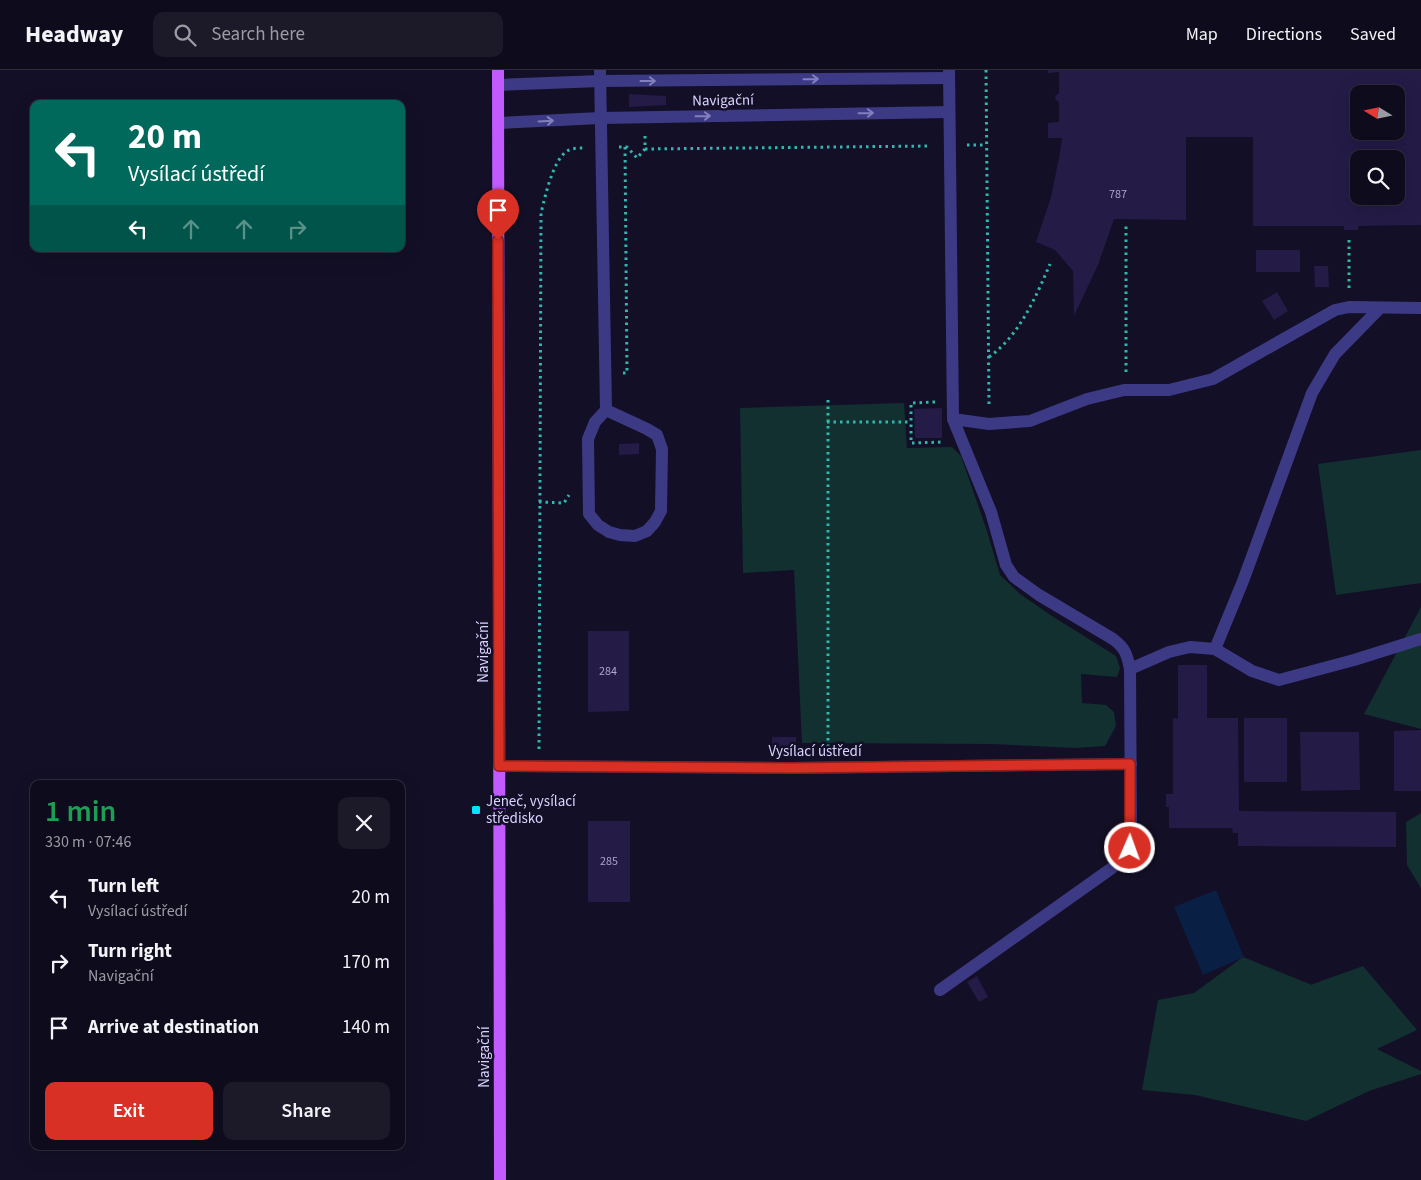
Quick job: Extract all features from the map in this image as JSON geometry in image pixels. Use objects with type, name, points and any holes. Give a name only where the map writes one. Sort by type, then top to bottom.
[{"type":"main road","name":"Navigační","points":[[498,70],[500,1180]]},
{"type":"lane","name":"Navigační","points":[[498,86],[600,75],[949,74]]},
{"type":"lane","points":[[940,990],[1112,868],[1124,857],[1130,848],[1130,669],[1123,646],[1039,595],[1014,577],[1006,566],[991,512],[953,419],[949,74]]},
{"type":"lane","points":[[600,75],[606,410],[595,422],[588,439],[589,514],[598,525],[609,532],[634,536],[647,530],[655,522],[661,511],[662,449],[657,435],[606,410]]},
{"type":"lane","name":"Navigační","points":[[498,123],[600,118],[950,112]]},
{"type":"lane","points":[[953,419],[989,424],[1030,421],[1087,399],[1126,390],[1169,390],[1213,379],[1335,310],[1349,307],[1421,308]]},
{"type":"lane","points":[[1216,650],[1312,393],[1335,354],[1380,308]]},
{"type":"lane","points":[[1130,669],[1169,652],[1190,647],[1216,650],[1252,671],[1279,680],[1354,660],[1421,639]]},
{"type":"lane","name":"Vysílací ústředí","points":[[499,766],[828,768],[1130,764]]},
{"type":"path","points":[[986,70],[989,424]]},
{"type":"path","points":[[539,766],[541,213],[546,192],[557,163],[563,154],[574,148],[627,147],[637,158],[645,149],[646,117]]},
{"type":"path","points":[[645,149],[986,145]]},
{"type":"path","points":[[1126,226],[1126,390]]},
{"type":"path","points":[[1349,236],[1349,307]]},
{"type":"path","points":[[988,357],[998,350],[1015,331],[1038,293],[1050,264]]},
{"type":"path","points":[[828,400],[828,768]]},
{"type":"path","points":[[953,401],[911,403],[912,443],[962,442]]},
{"type":"path","points":[[828,422],[911,422]]},
{"type":"green space","points":[[904,403],[907,448],[952,447],[961,456],[1000,575],[1020,594],[1116,656],[1120,668],[1117,677],[1081,674],[1082,703],[1106,705],[1114,712],[1116,726],[1105,746],[1076,748],[991,744],[802,743],[794,570],[743,573],[740,408]]},
{"type":"green space","points":[[1421,450],[1421,583],[1336,595],[1318,464]]},
{"type":"green space","points":[[1421,607],[1421,729],[1364,714]]},
{"type":"green space","points":[[1421,813],[1421,888],[1407,865],[1406,822]]},
{"type":"green space","points":[[1243,957],[1312,985],[1363,966],[1417,1030],[1377,1049],[1421,1071],[1421,1074],[1369,1091],[1306,1121],[1195,1095],[1142,1090],[1158,1000],[1194,993]]},
{"type":"water","points":[[1216,890],[1244,957],[1203,975],[1174,907]]},
{"type":"building","points":[[1048,70],[1421,70],[1421,225],[1358,226],[1358,230],[1344,230],[1344,226],[1253,226],[1253,137],[1186,137],[1186,220],[1114,219],[1098,265],[1074,316],[1073,271],[1055,250],[1036,242],[1051,197],[1062,138],[1048,138],[1048,123],[1059,122],[1059,102],[1055,96],[1059,93],[1059,72],[1048,73]]},
{"type":"building","points":[[629,94],[666,96],[666,105],[629,107]]},
{"type":"building","points":[[1256,250],[1300,250],[1300,272],[1256,272]]},
{"type":"building","points":[[1314,266],[1328,266],[1329,287],[1315,287]]},
{"type":"building","points":[[1277,292],[1288,311],[1274,320],[1262,301]]},
{"type":"building","points":[[942,408],[942,438],[915,438],[914,409]]},
{"type":"building","points":[[639,443],[639,454],[619,455],[619,444]]},
{"type":"building","points":[[588,631],[629,631],[629,711],[588,712]]},
{"type":"building","points":[[1178,665],[1207,665],[1207,718],[1238,718],[1239,811],[1396,812],[1396,847],[1238,846],[1238,833],[1233,833],[1232,828],[1169,828],[1169,807],[1166,807],[1166,794],[1173,794],[1173,718],[1178,719]]},
{"type":"building","points":[[1244,718],[1287,718],[1287,782],[1244,782]]},
{"type":"building","points":[[1421,730],[1421,791],[1394,791],[1394,731]]},
{"type":"building","points":[[1300,732],[1359,732],[1360,790],[1301,791]]},
{"type":"building","points":[[772,737],[796,737],[796,756],[772,756]]},
{"type":"building","points":[[588,821],[630,821],[630,902],[588,902]]},
{"type":"building","points":[[977,976],[988,997],[979,1002],[967,982]]},
{"type":"place","name":"Jeneč, vysílací středisko","points":[[476,810]]},
{"type":"route","points":[[498,240],[499,766],[790,768],[1130,764],[1130,848]]}]
